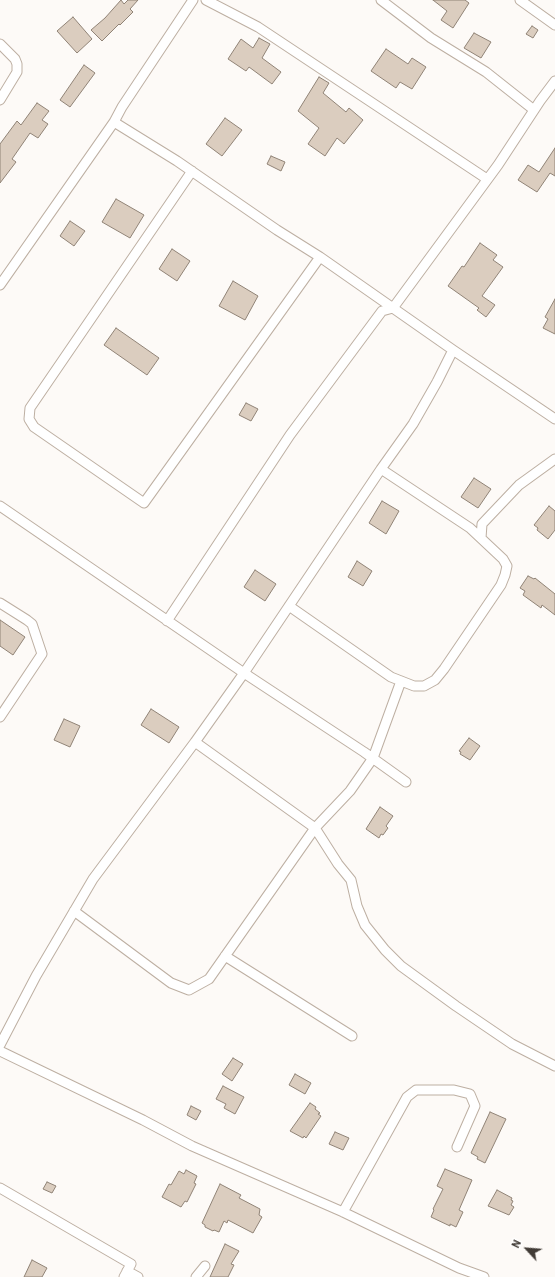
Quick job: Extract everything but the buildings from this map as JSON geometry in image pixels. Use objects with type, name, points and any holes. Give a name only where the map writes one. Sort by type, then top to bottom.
[{"type":"street","points":[[0,285],[114,122],[122,107],[193,0]]},
{"type":"street","points":[[206,0],[258,27],[486,179]]},
{"type":"street","points":[[381,0],[431,38],[486,72],[534,110]]},
{"type":"street","points":[[520,0],[555,25]]},
{"type":"street","points":[[0,44],[16,60],[17,64],[17,72],[0,100]]},
{"type":"street","points":[[167,621],[290,435],[382,310],[393,308],[486,179],[498,165],[555,81]]},
{"type":"street","points":[[114,122],[192,171],[277,230],[320,257],[555,419]]},
{"type":"street","points":[[192,171],[30,408],[30,419],[34,427],[144,502],[320,257]]},
{"type":"street","points":[[0,1045],[36,976],[93,879],[195,742],[244,673],[288,606],[413,424],[453,350]]},
{"type":"street","points":[[481,538],[482,524],[519,485],[555,459]]},
{"type":"street","points":[[288,606],[391,677],[414,686],[424,686],[435,680],[444,669],[501,586],[506,575],[507,566],[503,559],[470,528],[381,469]]},
{"type":"street","points":[[0,506],[167,621],[373,758],[406,782]]},
{"type":"street","points":[[0,603],[32,624],[42,654],[0,717]]},
{"type":"street","points":[[74,911],[171,983],[189,990],[209,979],[315,828],[350,791],[373,758],[402,681]]},
{"type":"street","points":[[195,742],[315,828],[338,864],[351,880],[360,914],[366,925],[390,955],[401,966],[506,1040],[555,1066]]},
{"type":"street","points":[[225,956],[352,1036]]},
{"type":"street","points":[[0,1051],[143,1120],[192,1146],[343,1212],[459,1268],[484,1277]]},
{"type":"street","points":[[343,1212],[407,1097],[416,1090],[454,1090],[470,1094],[475,1106],[457,1147]]},
{"type":"street","points":[[0,1188],[131,1264],[125,1274],[138,1277]]},
{"type":"street","points":[[196,1277],[206,1266]]}]
